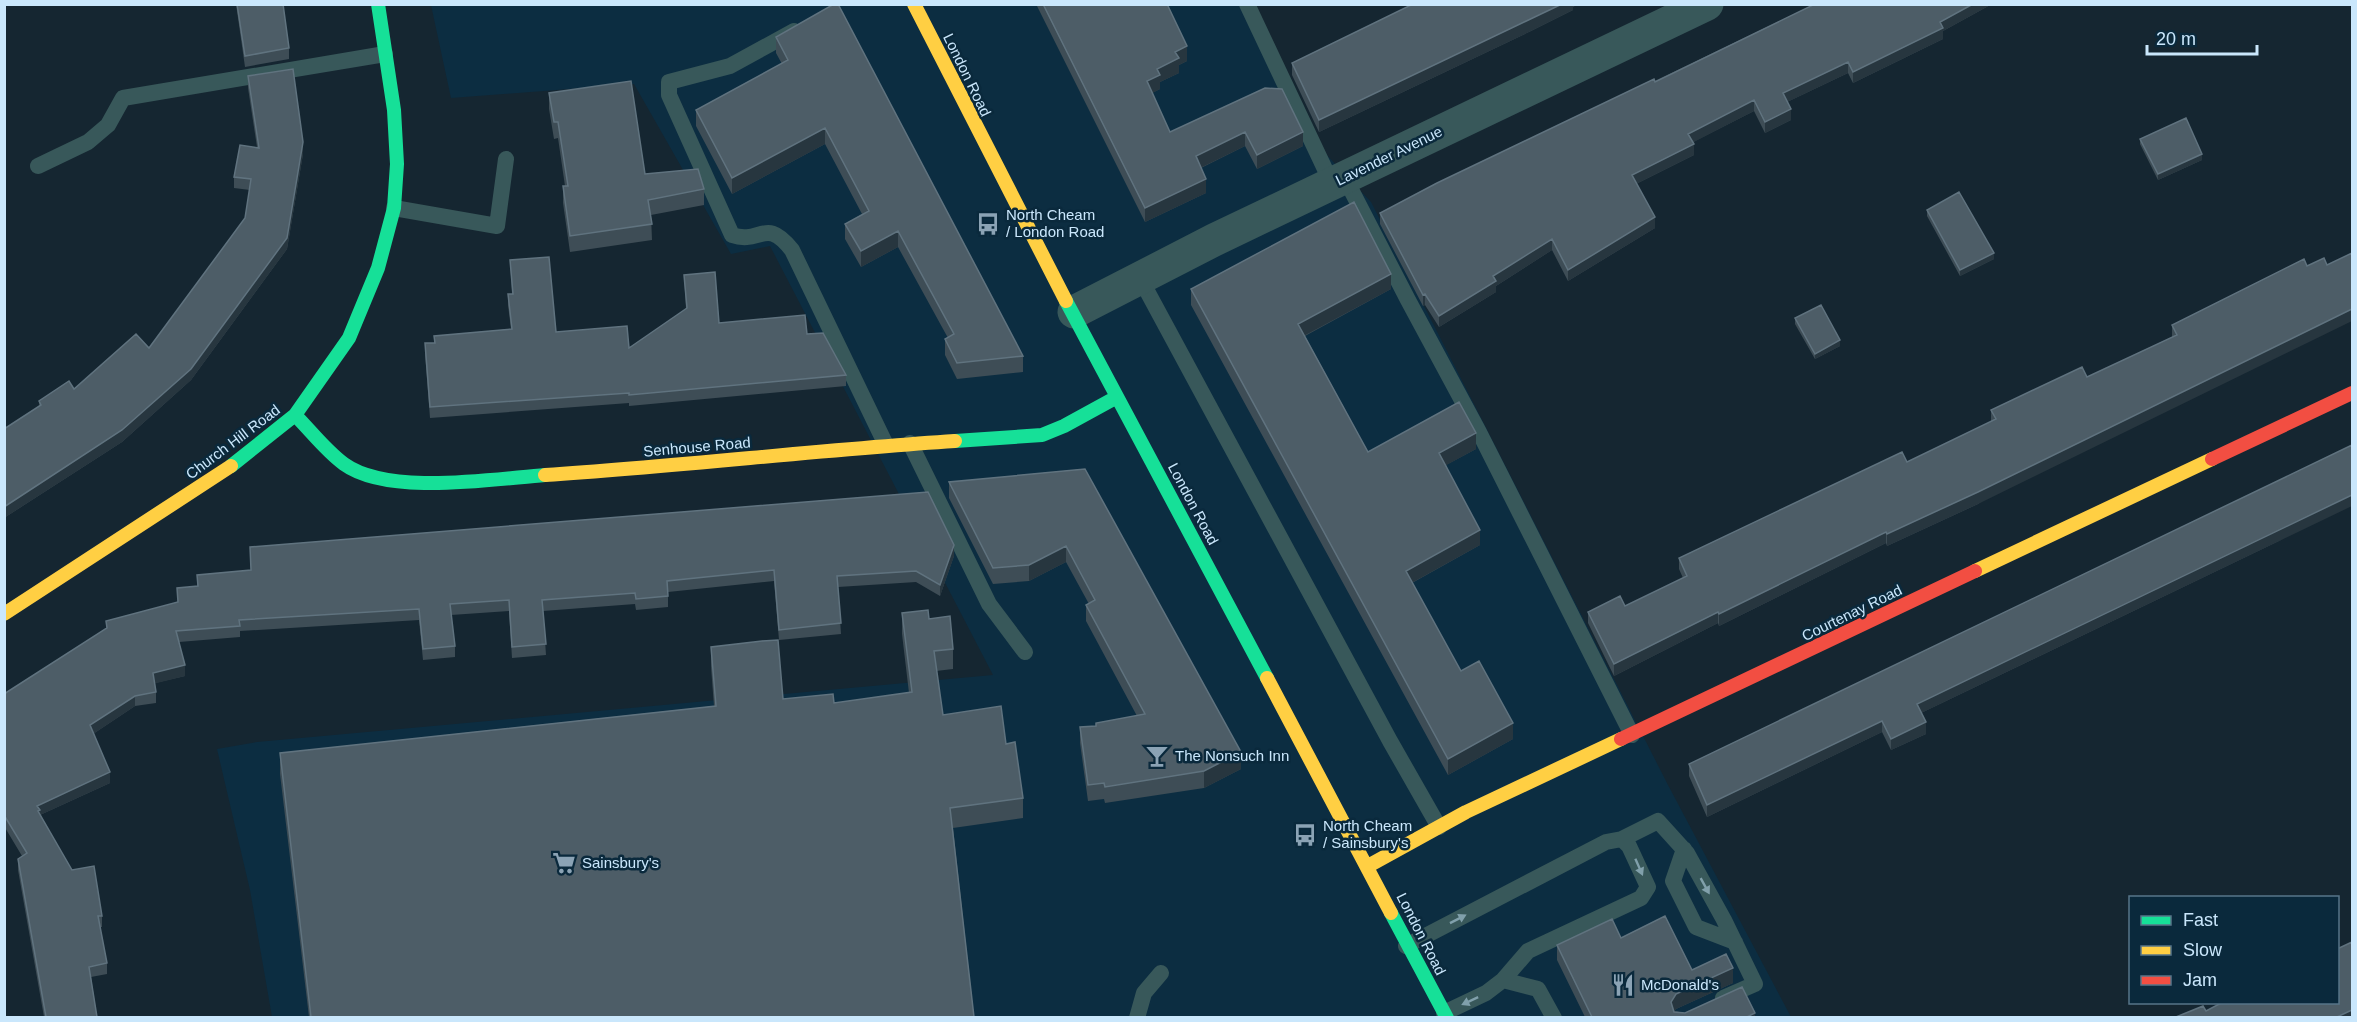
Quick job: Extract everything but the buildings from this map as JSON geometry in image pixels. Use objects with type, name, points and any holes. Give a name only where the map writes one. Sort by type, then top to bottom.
[{"type":"main road","name":"Church Hill Road","points":[[4,614],[239,461],[295,415],[349,338],[378,268],[393,208],[397,164],[395,121],[378,4]]},
{"type":"main road","name":"London Road","points":[[914,4],[974,126],[1445,1015]]},
{"type":"main road","name":"Courtenay Road","points":[[1368,866],[1466,812],[2352,393]]},
{"type":"main road","name":"Senhouse Road","points":[[295,415],[345,465],[381,480],[427,483],[670,467],[886,445],[1042,435],[1064,426],[1117,397]]},
{"type":"street","name":"Lavender Avenue","points":[[1074,312],[1339,181],[1707,4]]},
{"type":"lane","points":[[1246,4],[1339,181],[1408,300],[1479,432],[1632,735]]},
{"type":"lane","points":[[811,21],[730,66],[669,82],[669,95],[732,235],[740,238],[771,231],[782,238],[792,250],[886,445]]},
{"type":"lane","points":[[38,166],[88,142],[108,125],[123,98],[385,54]]},
{"type":"lane","points":[[393,208],[497,226],[506,159]]},
{"type":"lane","points":[[1140,278],[1390,741],[1439,827]]},
{"type":"lane","points":[[910,444],[989,604],[1025,652]]},
{"type":"lane","points":[[1407,946],[1605,842],[1622,839],[1658,821],[1684,849],[1735,942],[1755,984],[1713,1003]]},
{"type":"lane","points":[[1445,1015],[1486,993],[1503,980],[1528,951],[1641,898],[1648,887],[1629,846],[1622,839]]},
{"type":"lane","points":[[1684,849],[1673,881],[1696,927],[1735,942]]},
{"type":"lane","points":[[1137,1017],[1144,993],[1161,973]]},
{"type":"lane","points":[[1503,980],[1538,989],[1554,1017]]},
{"type":"shaded area","points":[[431,5],[1255,5],[1323,151],[1371,202],[1668,785],[1791,1017],[272,1017],[250,890],[217,749],[257,742],[993,675],[770,246],[731,254],[634,84],[451,98]]},
{"type":"traffic: fast","points":[[231,466],[295,415],[349,338],[378,268],[394,208],[397,164],[394,110],[378,4]]},
{"type":"traffic: fast","points":[[1066,301],[1267,678]]},
{"type":"traffic: fast","points":[[955,441],[1042,435],[1064,426],[1117,397]]},
{"type":"traffic: fast","points":[[295,415],[344,464],[363,474],[387,480],[442,483],[545,475]]},
{"type":"traffic: fast","points":[[1391,913],[1447,1018]]},
{"type":"traffic: slow","points":[[914,4],[1066,301]]},
{"type":"traffic: slow","points":[[545,475],[955,441]]},
{"type":"traffic: slow","points":[[1975,571],[2212,459]]},
{"type":"traffic: slow","points":[[4,614],[231,466]]},
{"type":"traffic: slow","points":[[1267,678],[1391,913]]},
{"type":"traffic: slow","points":[[1368,866],[1466,812],[1621,739]]},
{"type":"traffic: jam","points":[[2212,459],[2352,393]]},
{"type":"traffic: jam","points":[[1621,739],[1975,571]]},
{"type":"place","name":"North Cheam / London Road","points":[[988,224]]},
{"type":"place","name":"The Nonsuch Inn","points":[[1157,756]]},
{"type":"place","name":"North Cheam / Sainsbury's","points":[[1305,835]]},
{"type":"place","name":"Sainsbury's","points":[[564,863]]},
{"type":"place","name":"McDonald's","points":[[1623,985]]}]
